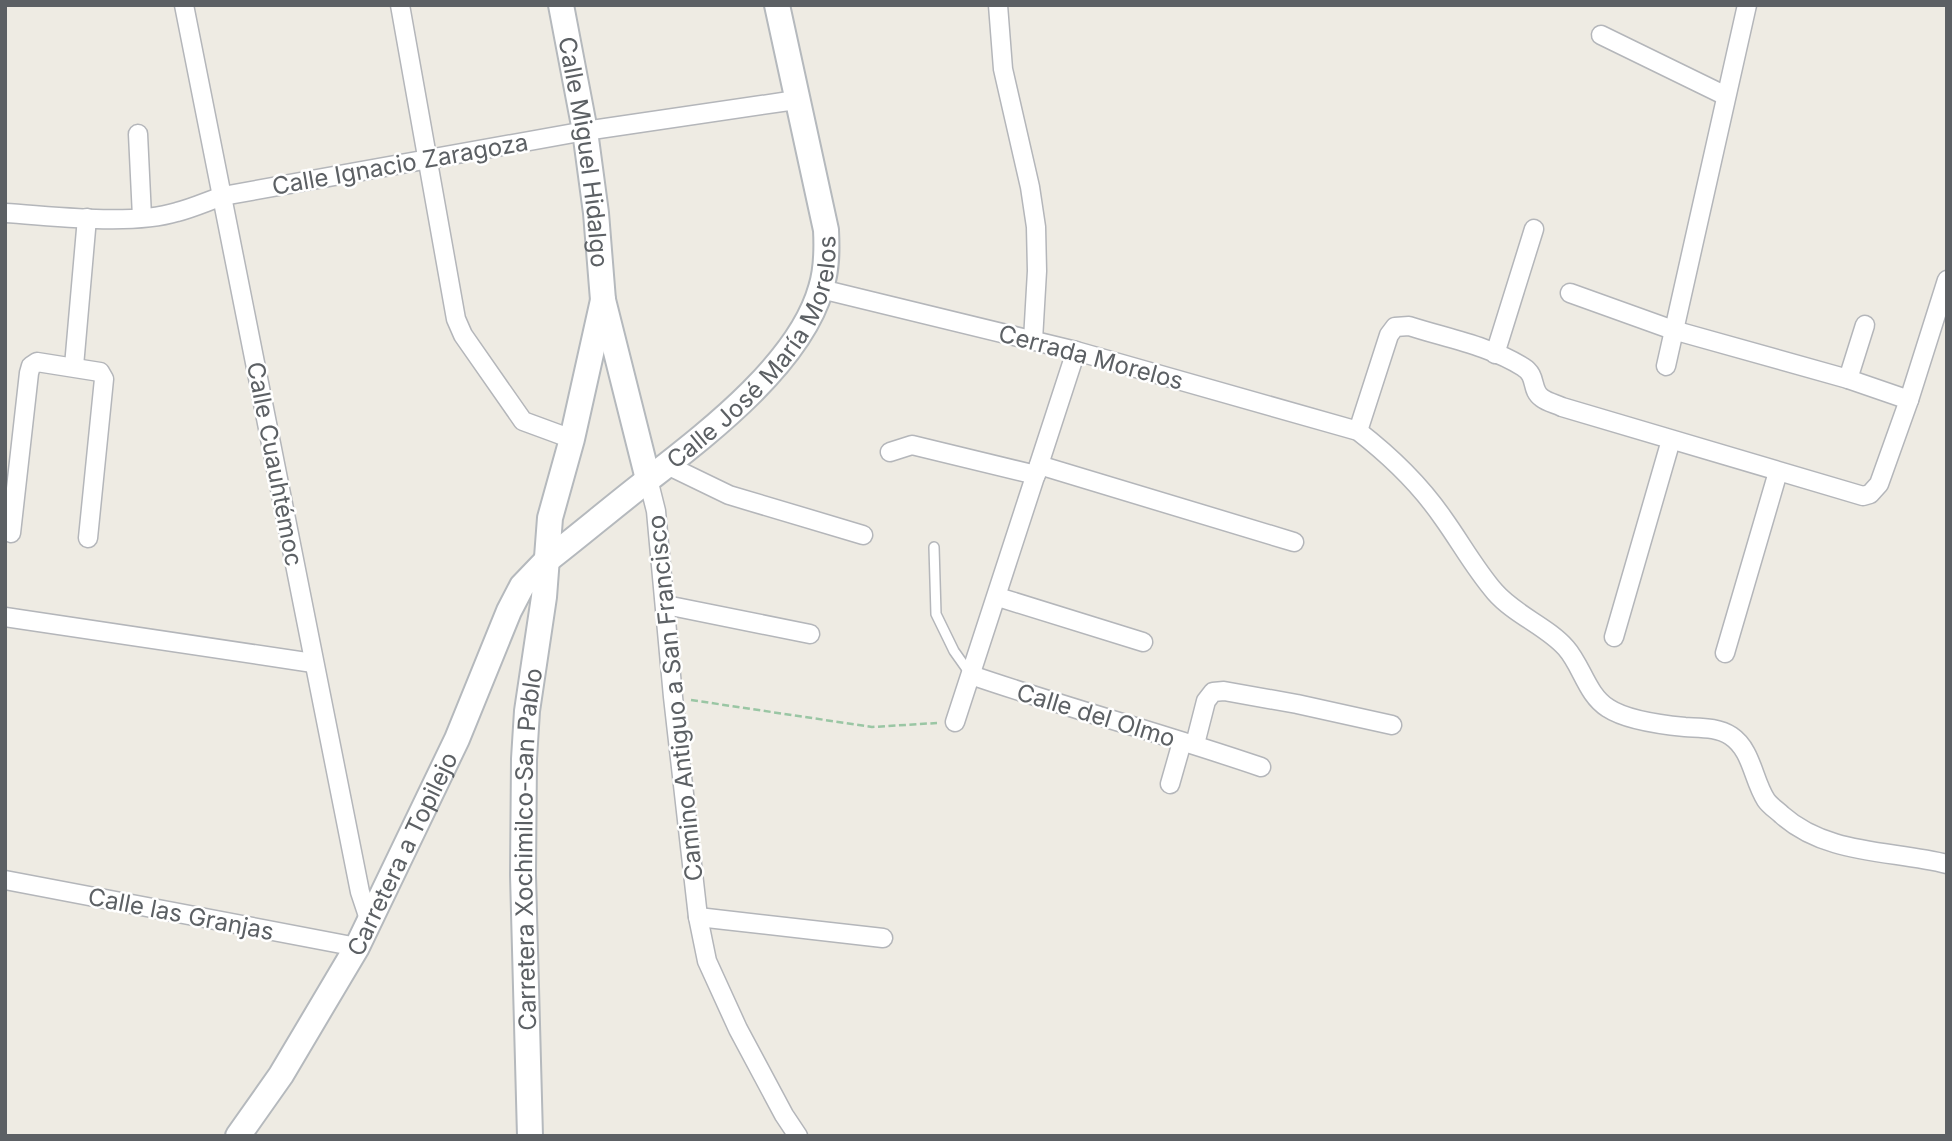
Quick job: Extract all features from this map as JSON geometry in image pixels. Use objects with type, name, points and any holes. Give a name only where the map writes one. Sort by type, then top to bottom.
[{"type":"main road","name":"Calle Miguel Hidalgo","points":[[561,5],[585,131],[596,213],[603,300],[658,472]]},
{"type":"main road","name":"Calle José María Morelos","points":[[545,562],[719,424],[765,377],[810,317],[821,289],[827,259],[826,230],[777,5]]},
{"type":"main road","name":"Calle Miguel Hidalgo","points":[[545,562],[550,518],[572,439],[603,300]]},
{"type":"main road","name":"Carretera a Topilejo","points":[[238,1136],[281,1075],[357,947],[457,739],[509,611],[522,586],[545,562]]},
{"type":"main road","name":"Carretera Xochimilco-San Pablo","points":[[530,1136],[523,875],[524,759],[527,710],[544,597],[545,562]]},
{"type":"street","name":"Calle Cuauhtémoc","points":[[184,5],[313,663],[360,892],[370,922]]},
{"type":"street","points":[[400,5],[457,319],[463,335],[523,421],[572,439]]},
{"type":"street","points":[[998,5],[1003,69],[1030,187],[1036,228],[1037,271],[1033,340]]},
{"type":"street","points":[[1666,366],[1746,5]]},
{"type":"street","points":[[1601,35],[1726,96]]},
{"type":"street","name":"Calle Ignacio Zaragoza","points":[[5,213],[88,218],[176,213],[223,196],[585,131],[796,100]]},
{"type":"street","points":[[138,134],[142,217]]},
{"type":"street","points":[[74,366],[88,218]]},
{"type":"street","points":[[1494,354],[1534,229]]},
{"type":"street","points":[[1947,280],[1879,484],[1870,494],[1863,496],[1671,440],[1541,398],[1535,390],[1534,377],[1525,368],[1494,354],[1409,326],[1395,327],[1389,335],[1358,431],[1408,477],[1443,517],[1467,556],[1497,594],[1564,646],[1598,699],[1608,708],[1622,715],[1647,721],[1713,729],[1730,735],[1742,746],[1767,802],[1787,820],[1812,836],[1840,845],[1947,864]]},
{"type":"street","name":"Cerrada Morelos","points":[[821,289],[1076,351],[1358,431]]},
{"type":"street","points":[[1570,293],[1673,331],[1848,379],[1909,400]]},
{"type":"street","points":[[1848,379],[1865,325]]},
{"type":"street","points":[[956,722],[1076,351]]},
{"type":"street","points":[[11,533],[31,366],[37,362],[100,372],[104,379],[88,538]]},
{"type":"street","points":[[1614,637],[1671,440]]},
{"type":"street","points":[[890,452],[912,445],[1038,470],[1294,542]]},
{"type":"street","points":[[658,472],[863,535]]},
{"type":"street","name":"Camino Antiguo a San Francisco","points":[[658,472],[656,510],[673,697],[698,917],[707,961],[737,1029],[798,1136]]},
{"type":"street","points":[[1725,653],[1778,472]]},
{"type":"street","points":[[998,597],[1143,642]]},
{"type":"street","points":[[666,605],[810,634]]},
{"type":"street","points":[[5,617],[313,663]]},
{"type":"street","name":"Calle del Olmo","points":[[971,676],[1189,743],[1206,701],[1213,692],[1224,691],[1392,725]]},
{"type":"street","points":[[1170,783],[1189,743],[1261,766]]},
{"type":"street","name":"Calle las Granjas","points":[[5,880],[357,947]]},
{"type":"street","name":"Camino Antiguo a San Francisco","points":[[698,917],[883,938]]},
{"type":"lane","points":[[933,547],[936,614],[954,651],[971,676]]},
{"type":"path","points":[[673,697],[872,727],[956,722]]}]
